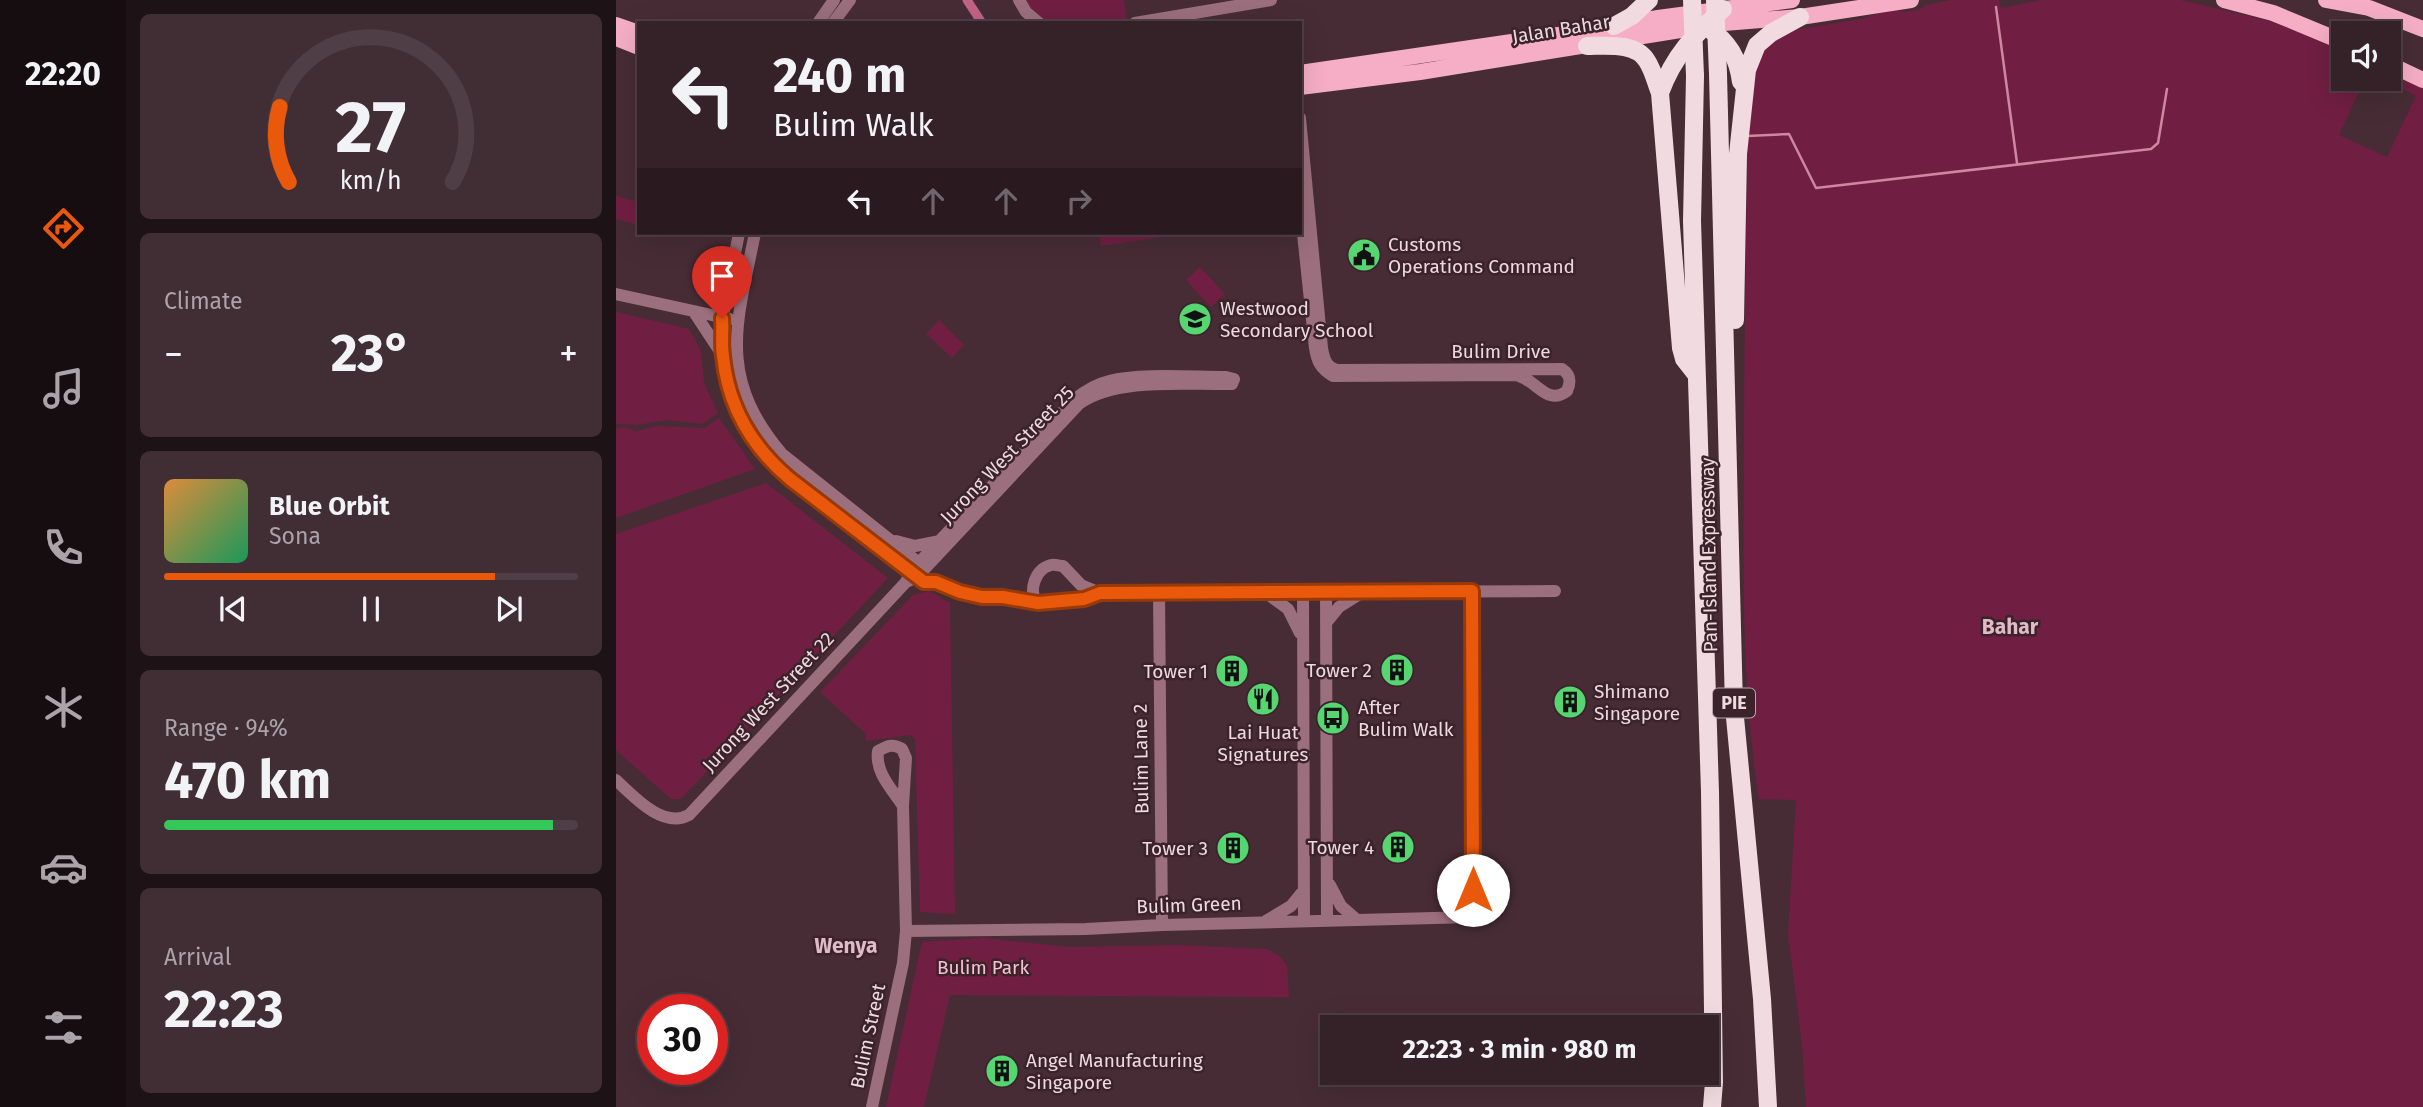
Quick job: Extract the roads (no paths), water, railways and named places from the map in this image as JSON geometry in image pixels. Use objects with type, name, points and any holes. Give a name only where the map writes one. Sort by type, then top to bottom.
[{"type":"highway","points":[[1614,26],[1632,16],[1650,0]]},
{"type":"highway","points":[[1660,93],[1669,68],[1705,12],[1739,64],[1742,96]]},
{"type":"highway","name":"Pan-Island Expressway","points":[[1705,12],[1718,74],[1734,707],[1762,999],[1769,1104]]},
{"type":"highway","name":"Pan-Island Expressway","points":[[1705,12],[1695,76],[1692,221],[1710,792],[1713,1107]]},
{"type":"highway","points":[[1726,406],[1734,360],[1738,154],[1742,96],[1747,70],[1757,46],[1771,33],[1800,18]]},
{"type":"highway","points":[[1587,47],[1624,47],[1635,50],[1646,59],[1660,93],[1681,348],[1684,359],[1695,373]]},
{"type":"main road","name":"Jalan Bahar","points":[[1302,87],[1614,26],[1792,0]]},
{"type":"main road","name":"Jalan Bahar","points":[[1302,73],[1587,47],[1705,12],[1800,18],[1911,0]]},
{"type":"main road","points":[[2224,0],[2273,13],[2331,37]]},
{"type":"main road","points":[[2326,0],[2369,8],[2423,29]]},
{"type":"main road","points":[[2401,70],[2423,80]]},
{"type":"street","points":[[819,21],[834,0]]},
{"type":"street","points":[[834,21],[850,0]]},
{"type":"street","points":[[1019,0],[1026,12],[1037,21]]},
{"type":"street","points":[[1147,21],[1271,0]]},
{"type":"street","name":"Bulim Drive","points":[[1302,139],[1323,358],[1331,368],[1562,369],[1570,379],[1567,391],[1554,397],[1545,394],[1526,377],[1515,375],[1333,376],[1326,372],[1317,360],[1314,348],[1302,225]]},
{"type":"street","points":[[739,235],[722,318],[723,356],[735,408],[753,441],[773,464],[916,572],[932,573],[936,582],[982,597],[1003,597],[1038,603],[1084,599],[1100,593],[1555,591]]},
{"type":"street","points":[[755,235],[737,321],[736,357],[742,386],[751,408],[764,432],[782,454],[892,540],[916,572]]},
{"type":"street","points":[[616,294],[737,321]]},
{"type":"street","points":[[694,312],[723,356]]},
{"type":"street","name":"Jurong West Street 25","points":[[1120,379],[1234,379],[1232,384],[1121,386],[1089,396],[916,572],[941,541],[1074,399],[1091,388],[1120,379]]},
{"type":"street","points":[[892,540],[915,546],[941,541]]},
{"type":"street","points":[[1038,603],[1033,596],[1032,587],[1039,573],[1051,565],[1063,566],[1082,585],[1100,593]]},
{"type":"street","name":"Jurong West Street 22","points":[[649,806],[661,817],[676,820],[695,810],[916,572]]},
{"type":"street","points":[[1003,597],[1032,587]]},
{"type":"street","points":[[1326,591],[1327,921]]},
{"type":"street","name":"Bulim Green","points":[[906,932],[1474,917],[1472,591]]},
{"type":"street","name":"Bulim Lane 2","points":[[1159,592],[1162,925]]},
{"type":"street","points":[[1265,592],[1288,609],[1303,640]]},
{"type":"street","points":[[1303,592],[1304,921]]},
{"type":"street","points":[[1326,623],[1339,607],[1364,592]]},
{"type":"street","points":[[616,771],[641,794],[649,806]]},
{"type":"street","points":[[616,780],[636,799],[649,806]]},
{"type":"street","name":"Bulim Street","points":[[872,1107],[903,962],[906,932],[903,806]]},
{"type":"street","points":[[1327,874],[1334,895],[1349,915],[1357,920]]},
{"type":"street","points":[[1263,922],[1291,906],[1304,890]]},
{"type":"waterway","points":[[967,0],[981,21]]},
{"type":"waterway","points":[[1996,7],[2017,163]]},
{"type":"waterway","points":[[1747,136],[1789,134],[1816,188],[2151,149],[2158,143],[2167,89]]},
{"type":"place","name":"Customs Operations Command","points":[[1364,255]]},
{"type":"place","name":"Westwood Secondary School","points":[[1195,319]]},
{"type":"place","name":"Tower 2","points":[[1397,670]]},
{"type":"place","name":"Tower 1","points":[[1232,671]]},
{"type":"place","name":"Lai Huat Signatures","points":[[1263,699]]},
{"type":"place","name":"Shimano Singapore","points":[[1570,702]]},
{"type":"place","name":"After Bulim Walk","points":[[1333,718]]},
{"type":"place","name":"Tower 4","points":[[1398,847]]},
{"type":"place","name":"Tower 3","points":[[1233,848]]},
{"type":"place","name":"Angel Manufacturing Singapore","points":[[1002,1071]]},
{"type":"district","name":"Bahar","points":[[2010,627]]},
{"type":"district","name":"Wenya","points":[[846,946]]},
{"type":"park label","name":"Bulim Park","points":[[983,967]]}]
